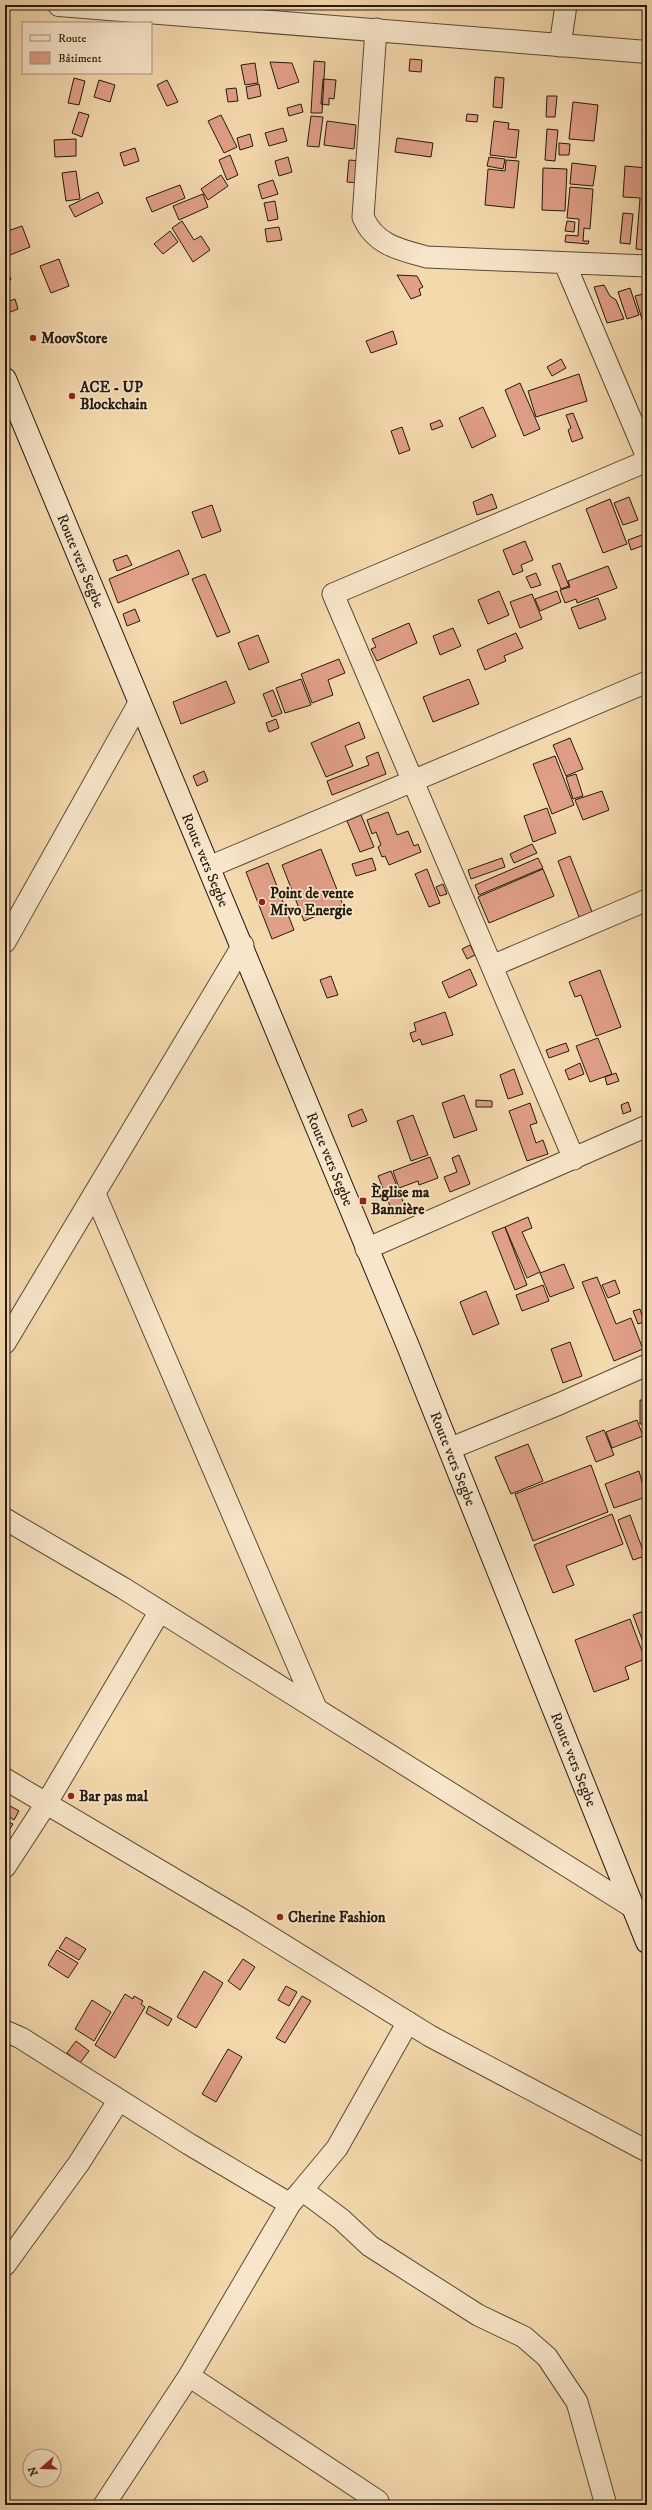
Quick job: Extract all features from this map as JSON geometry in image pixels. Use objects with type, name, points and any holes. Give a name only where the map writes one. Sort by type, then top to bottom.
[{"type":"main road","points":[[60,5],[190,11],[560,46],[647,52]]},
{"type":"main road","name":"Route vers Segbe","points":[[5,379],[139,703],[243,945],[449,1449],[647,1942]]},
{"type":"street","points":[[560,46],[566,5]]},
{"type":"street","points":[[376,29],[363,218],[367,228],[376,238],[394,249],[427,257],[565,264],[647,266]]},
{"type":"street","points":[[565,264],[647,457]]},
{"type":"street","points":[[574,1159],[333,594],[647,461]]},
{"type":"street","points":[[209,867],[647,682]]},
{"type":"street","points":[[5,942],[139,703]]},
{"type":"street","points":[[492,966],[647,900]]},
{"type":"street","points":[[5,1343],[243,945]]},
{"type":"street","points":[[366,1249],[647,1126]]},
{"type":"street","points":[[95,1194],[316,1708]]},
{"type":"street","points":[[449,1449],[647,1365]]},
{"type":"street","points":[[5,1519],[160,1611],[634,1908]]},
{"type":"street","points":[[5,1867],[46,1804],[160,1611]]},
{"type":"street","points":[[5,1779],[243,1920],[408,2022],[512,2080],[647,2151]]},
{"type":"street","points":[[104,2505],[190,2376],[296,2197],[337,2148],[408,2022]]},
{"type":"street","points":[[5,2031],[21,2038],[119,2100],[296,2197],[341,2219],[370,2246],[478,2315],[524,2337],[547,2357],[577,2402],[606,2505]]},
{"type":"street","points":[[5,2265],[79,2163],[119,2100]]},
{"type":"street","points":[[190,2376],[378,2501],[379,2505]]},
{"type":"building","points":[[410,59],[422,60],[421,72],[409,71]]},
{"type":"building","points":[[314,61],[325,62],[322,113],[311,113]]},
{"type":"building","points":[[270,62],[292,63],[299,82],[278,89]]},
{"type":"building","points":[[255,63],[258,83],[245,85],[241,65]]},
{"type":"building","points":[[495,77],[504,78],[502,108],[493,107]]},
{"type":"building","points":[[74,78],[85,81],[79,105],[68,103]]},
{"type":"building","points":[[323,79],[336,80],[334,99],[329,98],[329,105],[321,104]]},
{"type":"building","points":[[99,80],[115,85],[110,102],[94,97]]},
{"type":"building","points":[[167,80],[178,102],[167,106],[157,85]]},
{"type":"building","points":[[259,84],[261,96],[248,99],[246,87]]},
{"type":"building","points":[[236,88],[238,101],[228,102],[226,89]]},
{"type":"building","points":[[547,96],[557,96],[555,117],[546,117]]},
{"type":"building","points":[[573,102],[598,105],[594,141],[569,139]]},
{"type":"building","points":[[301,104],[303,112],[289,116],[287,108]]},
{"type":"building","points":[[79,112],[89,115],[82,137],[72,133]]},
{"type":"building","points":[[467,114],[478,115],[477,122],[466,121]]},
{"type":"building","points":[[221,115],[237,147],[224,153],[208,121]]},
{"type":"building","points":[[311,116],[323,117],[319,147],[307,146]]},
{"type":"building","points":[[327,121],[356,125],[354,149],[324,145]]},
{"type":"building","points":[[494,121],[509,123],[508,129],[519,130],[516,158],[490,155]]},
{"type":"building","points":[[283,128],[287,141],[269,146],[265,133]]},
{"type":"building","points":[[547,129],[558,130],[555,161],[545,160]]},
{"type":"building","points":[[250,134],[253,146],[240,150],[237,138]]},
{"type":"building","points":[[397,138],[433,143],[431,157],[395,152]]},
{"type":"building","points":[[76,139],[76,156],[55,157],[54,140]]},
{"type":"building","points":[[559,143],[570,144],[569,155],[559,155]]},
{"type":"building","points":[[135,148],[139,161],[124,166],[120,153]]},
{"type":"building","points":[[230,155],[238,175],[227,180],[219,160]]},
{"type":"building","points":[[288,157],[292,172],[279,176],[275,161]]},
{"type":"building","points":[[489,157],[505,159],[503,169],[487,166]]},
{"type":"building","points":[[349,160],[361,161],[359,183],[347,182]]},
{"type":"building","points":[[506,160],[519,161],[514,208],[485,205],[488,169],[505,171]]},
{"type":"building","points":[[572,163],[596,166],[593,186],[570,184]]},
{"type":"building","points":[[625,166],[647,168],[647,250],[636,249],[640,198],[623,197]]},
{"type":"building","points":[[543,168],[567,169],[565,211],[542,210]]},
{"type":"building","points":[[76,171],[80,199],[66,201],[62,173]]},
{"type":"building","points":[[221,175],[228,186],[208,200],[201,189]]},
{"type":"building","points":[[273,180],[278,194],[262,199],[258,185]]},
{"type":"building","points":[[180,185],[185,198],[152,212],[146,198]]},
{"type":"building","points":[[570,187],[593,189],[590,229],[584,228],[583,241],[589,241],[588,244],[565,242],[566,235],[578,236],[579,219],[567,218]]},
{"type":"building","points":[[98,192],[103,203],[75,217],[69,206]]},
{"type":"building","points":[[203,194],[208,207],[179,220],[173,206]]},
{"type":"building","points":[[275,201],[278,219],[268,221],[264,203]]},
{"type":"building","points":[[623,213],[633,214],[630,244],[620,243]]},
{"type":"building","points":[[182,221],[194,240],[201,236],[210,250],[193,262],[172,228]]},
{"type":"building","points":[[567,221],[575,222],[574,232],[565,231]]},
{"type":"building","points":[[22,226],[30,247],[5,257],[5,232]]},
{"type":"building","points":[[279,227],[282,240],[267,242],[265,229]]},
{"type":"building","points":[[170,231],[178,242],[163,254],[154,244]]},
{"type":"building","points":[[59,259],[69,286],[51,293],[40,266]]},
{"type":"building","points":[[5,264],[11,280],[5,281]]},
{"type":"building","points":[[397,275],[417,276],[423,287],[419,289],[421,295],[411,299]]},
{"type":"building","points":[[604,285],[610,296],[616,300],[624,319],[607,323],[594,287]]},
{"type":"building","points":[[630,288],[639,315],[627,319],[618,292]]},
{"type":"building","points":[[647,293],[647,336],[635,296]]},
{"type":"building","points":[[15,299],[18,309],[8,313],[5,303]]},
{"type":"building","points":[[393,331],[397,344],[371,353],[366,341]]},
{"type":"building","points":[[561,359],[566,368],[552,376],[547,367]]},
{"type":"building","points":[[579,374],[587,401],[536,417],[528,391]]},
{"type":"building","points":[[520,383],[540,429],[524,436],[505,390]]},
{"type":"building","points":[[483,407],[496,436],[472,448],[459,418]]},
{"type":"building","points":[[573,413],[583,438],[572,442],[568,430],[571,428],[566,415]]},
{"type":"building","points":[[440,420],[443,426],[432,430],[430,424]]},
{"type":"building","points":[[402,427],[410,450],[399,454],[391,431]]},
{"type":"building","points":[[492,494],[497,508],[477,515],[473,502]]},
{"type":"building","points":[[629,497],[638,520],[623,525],[614,503]]},
{"type":"building","points":[[610,499],[627,544],[603,553],[586,509]]},
{"type":"building","points":[[212,505],[221,531],[202,538],[192,512]]},
{"type":"building","points":[[647,533],[647,544],[631,550],[628,540]]},
{"type":"building","points":[[525,541],[533,560],[521,565],[523,571],[513,575],[503,550]]},
{"type":"building","points":[[179,550],[189,574],[118,603],[109,579]]},
{"type":"building","points":[[127,555],[132,565],[117,571],[113,560]]},
{"type":"building","points":[[560,563],[569,586],[561,589],[552,566]]},
{"type":"building","points":[[608,566],[617,588],[577,603],[576,599],[565,603],[560,590],[570,587],[568,581]]},
{"type":"building","points":[[536,573],[541,585],[531,588],[526,577]]},
{"type":"building","points":[[205,574],[230,632],[217,637],[192,579]]},
{"type":"building","points":[[499,591],[509,615],[488,624],[478,600]]},
{"type":"building","points":[[557,591],[561,602],[540,611],[535,599]]},
{"type":"building","points":[[532,594],[542,619],[520,628],[510,602]]},
{"type":"building","points":[[598,598],[606,619],[579,629],[571,608]]},
{"type":"building","points":[[135,609],[140,621],[127,626],[123,614]]},
{"type":"building","points":[[409,623],[417,643],[377,661],[371,649],[376,647],[372,639]]},
{"type":"building","points":[[453,628],[461,646],[440,655],[433,636]]},
{"type":"building","points":[[516,633],[523,648],[504,656],[506,661],[485,670],[477,650]]},
{"type":"building","points":[[258,635],[269,662],[249,670],[238,643]]},
{"type":"building","points":[[339,659],[345,673],[328,680],[333,695],[312,703],[301,674]]},
{"type":"building","points":[[301,679],[311,705],[285,713],[276,688]]},
{"type":"building","points":[[469,679],[479,704],[433,722],[423,697]]},
{"type":"building","points":[[226,681],[235,703],[181,724],[173,702]]},
{"type":"building","points":[[273,690],[282,713],[272,717],[263,694]]},
{"type":"building","points":[[276,719],[279,728],[269,732],[266,723]]},
{"type":"building","points":[[359,722],[365,738],[345,746],[353,766],[326,777],[311,743]]},
{"type":"building","points":[[570,738],[583,769],[566,776],[553,745]]},
{"type":"building","points":[[378,752],[386,774],[332,795],[327,781],[369,765],[366,757]]},
{"type":"building","points":[[555,756],[574,805],[552,814],[533,764]]},
{"type":"building","points":[[204,771],[208,781],[197,786],[193,776]]},
{"type":"building","points":[[576,774],[583,796],[573,799],[566,777]]},
{"type":"building","points":[[602,791],[609,810],[583,820],[575,800]]},
{"type":"building","points":[[547,808],[556,833],[533,842],[524,816]]},
{"type":"building","points":[[388,812],[397,835],[408,831],[414,846],[418,844],[421,852],[389,865],[385,856],[382,857],[378,847],[381,845],[376,832],[372,834],[367,820]]},
{"type":"building","points":[[361,815],[374,847],[360,852],[347,821]]},
{"type":"building","points":[[532,844],[537,853],[514,863],[510,854]]},
{"type":"building","points":[[321,849],[343,905],[304,921],[282,865]]},
{"type":"building","points":[[570,856],[592,912],[579,917],[558,861]]},
{"type":"building","points":[[372,858],[376,870],[356,876],[352,864]]},
{"type":"building","points":[[502,858],[505,867],[471,879],[468,870]]},
{"type":"building","points":[[538,858],[543,868],[479,895],[475,885]]},
{"type":"building","points":[[268,863],[294,930],[272,939],[246,872]]},
{"type":"building","points":[[427,869],[440,903],[429,907],[415,874]]},
{"type":"building","points":[[543,869],[554,896],[489,923],[478,897]]},
{"type":"building","points":[[443,884],[447,894],[440,896],[436,887]]},
{"type":"building","points":[[470,945],[475,955],[467,959],[462,949]]},
{"type":"building","points":[[470,969],[477,985],[449,998],[442,982]]},
{"type":"building","points":[[600,970],[621,1027],[596,1036],[581,995],[575,997],[569,982]]},
{"type":"building","points":[[331,976],[338,995],[327,998],[320,980]]},
{"type":"building","points":[[445,1012],[453,1035],[422,1045],[420,1039],[413,1042],[410,1033],[416,1031],[414,1023]]},
{"type":"building","points":[[598,1038],[612,1074],[590,1082],[576,1046]]},
{"type":"building","points":[[566,1043],[569,1051],[549,1058],[546,1050]]},
{"type":"building","points":[[580,1063],[584,1074],[569,1080],[565,1070]]},
{"type":"building","points":[[514,1069],[523,1094],[508,1099],[500,1075]]},
{"type":"building","points":[[616,1073],[619,1081],[607,1085],[605,1077]]},
{"type":"building","points":[[464,1095],[477,1130],[454,1138],[442,1103]]},
{"type":"building","points":[[476,1100],[492,1101],[492,1107],[476,1107]]},
{"type":"building","points":[[628,1102],[631,1111],[623,1114],[621,1105]]},
{"type":"building","points":[[530,1103],[537,1123],[530,1125],[536,1143],[543,1140],[548,1154],[527,1161],[509,1111]]},
{"type":"building","points":[[362,1109],[367,1121],[352,1127],[348,1115]]},
{"type":"building","points":[[413,1115],[428,1155],[411,1161],[397,1121]]},
{"type":"building","points":[[459,1155],[470,1184],[450,1192],[444,1177],[457,1172],[452,1158]]},
{"type":"building","points":[[430,1157],[438,1178],[419,1185],[418,1181],[399,1188],[393,1171]]},
{"type":"building","points":[[391,1171],[407,1212],[394,1216],[378,1176]]},
{"type":"building","points":[[528,1217],[532,1228],[522,1232],[540,1272],[527,1278],[505,1227]]},
{"type":"building","points":[[505,1227],[527,1285],[515,1290],[492,1232]]},
{"type":"building","points":[[564,1264],[574,1288],[550,1297],[540,1273]]},
{"type":"building","points":[[597,1277],[616,1324],[631,1318],[643,1349],[614,1361],[582,1282]]},
{"type":"building","points":[[615,1280],[620,1293],[608,1298],[602,1285]]},
{"type":"building","points":[[543,1285],[549,1301],[522,1311],[516,1295]]},
{"type":"building","points":[[486,1291],[499,1324],[473,1335],[460,1302]]},
{"type":"building","points":[[640,1309],[644,1322],[638,1324],[633,1311]]},
{"type":"building","points":[[570,1342],[582,1376],[563,1383],[551,1349]]},
{"type":"building","points":[[640,1400],[647,1400],[647,1424],[640,1424]]},
{"type":"building","points":[[637,1420],[643,1436],[612,1448],[606,1432]]},
{"type":"building","points":[[604,1430],[614,1455],[596,1462],[586,1437]]},
{"type":"building","points":[[528,1444],[543,1481],[511,1494],[495,1457]]},
{"type":"building","points":[[591,1465],[608,1512],[533,1541],[515,1494]]},
{"type":"building","points":[[639,1471],[646,1497],[614,1508],[605,1484]]},
{"type":"building","points":[[612,1514],[623,1544],[566,1566],[574,1585],[553,1593],[534,1545]]},
{"type":"building","points":[[630,1515],[645,1556],[633,1560],[618,1520]]},
{"type":"building","points":[[647,1610],[647,1653],[633,1615]]},
{"type":"building","points":[[630,1619],[645,1659],[625,1667],[629,1679],[594,1692],[575,1640]]},
{"type":"building","points":[[5,1803],[19,1811],[14,1820],[5,1814]]},
{"type":"building","points":[[5,1820],[13,1824],[5,1836]]},
{"type":"building","points":[[66,1937],[86,1949],[79,1960],[59,1948]]},
{"type":"building","points":[[57,1950],[78,1963],[68,1978],[48,1965]]},
{"type":"building","points":[[243,1959],[255,1967],[240,1990],[228,1981]]},
{"type":"building","points":[[204,1971],[223,1983],[196,2028],[177,2017]]},
{"type":"building","points":[[286,1986],[297,1992],[289,2006],[278,2000]]},
{"type":"building","points":[[125,1994],[133,1999],[134,1996],[143,2001],[141,2004],[145,2007],[115,2058],[95,2045]]},
{"type":"building","points":[[302,1996],[311,2001],[285,2043],[276,2038]]},
{"type":"building","points":[[92,2000],[111,2012],[94,2041],[75,2029]]},
{"type":"building","points":[[149,2006],[172,2019],[168,2026],[146,2013]]},
{"type":"building","points":[[76,2041],[89,2051],[80,2063],[67,2053]]},
{"type":"building","points":[[228,2049],[242,2057],[216,2102],[202,2094]]},
{"type":"place","name":"MoovStore","points":[[33,338]]},
{"type":"place","name":"ACE - UP Blockchain","points":[[72,396]]},
{"type":"place","name":"Point de vente Mivo Energie","points":[[262,902]]},
{"type":"place","name":"Èglise ma Bannière","points":[[363,1201]]},
{"type":"place","name":"Bar pas mal","points":[[71,1796]]},
{"type":"place","name":"Cherine Fashion","points":[[280,1917]]}]
